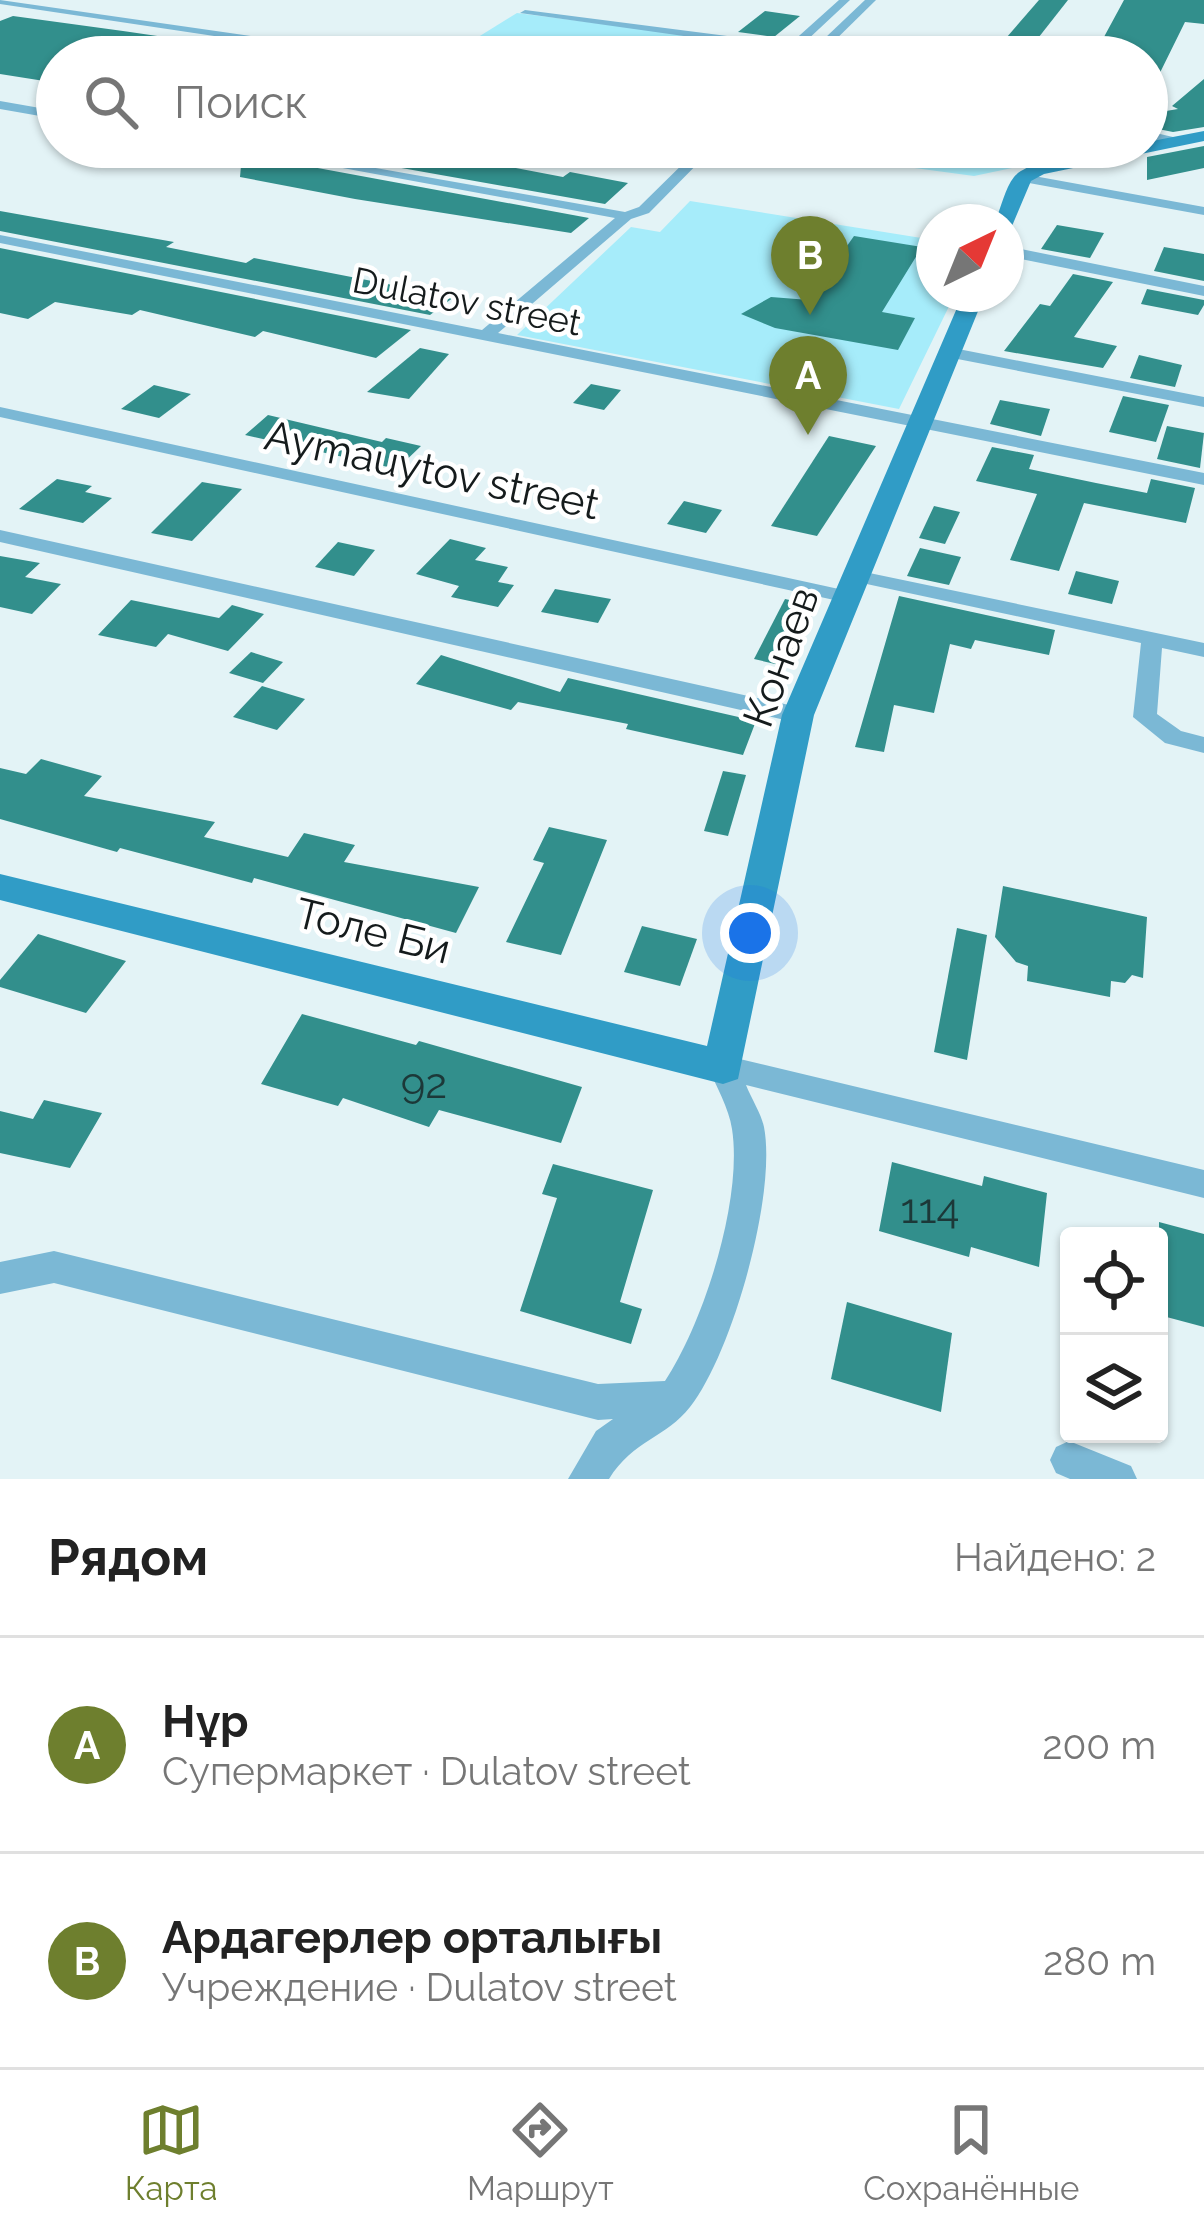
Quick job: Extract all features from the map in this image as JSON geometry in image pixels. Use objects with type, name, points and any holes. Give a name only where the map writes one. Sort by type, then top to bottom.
[{"type":"main road","points":[[1168,142],[1204,136]]},
{"type":"main road","points":[[1013,204],[1023,178],[1047,168]]},
{"type":"main road","name":"Конаев","points":[[723,1067],[798,715],[966,312]]},
{"type":"main road","name":"Толе Би","points":[[0,887],[723,1067]]},
{"type":"street","points":[[806,36],[845,0]]},
{"type":"street","points":[[833,36],[871,0]]},
{"type":"street","points":[[0,1],[236,36]]},
{"type":"street","points":[[525,13],[680,36]]},
{"type":"street","points":[[4,108],[36,113]]},
{"type":"street","points":[[1168,138],[1180,140]]},
{"type":"street","points":[[354,168],[626,216]]},
{"type":"street","points":[[482,338],[626,216],[644,210],[686,168]]},
{"type":"street","points":[[1023,178],[1204,211]]},
{"type":"street","name":"Dulatov street","points":[[0,239],[1204,479]]},
{"type":"street","points":[[1024,255],[1204,291]]},
{"type":"street","points":[[948,352],[1204,402]]},
{"type":"street","name":"Aymauytov street","points":[[0,412],[852,587],[1204,650]]},
{"type":"street","points":[[0,536],[798,715]]},
{"type":"street","points":[[1152,640],[1145,717],[1173,736],[1204,745]]},
{"type":"street","points":[[723,1067],[1204,1184]]},
{"type":"street","points":[[587,1479],[609,1444],[675,1398],[704,1353],[748,1204],[748,1127],[723,1067]]},
{"type":"street","points":[[0,1278],[54,1268],[598,1402],[675,1398]]},
{"type":"street","points":[[1069,1460],[1118,1479]]},
{"type":"shaded area","points":[[517,13],[698,36],[480,36]]},
{"type":"shaded area","points":[[915,168],[1012,168],[974,176]]},
{"type":"shaded area","points":[[690,201],[916,237],[916,312],[946,312],[899,409],[517,335],[631,227],[660,232]]},
{"type":"building","points":[[1039,0],[1068,0],[1040,36],[1008,36]]},
{"type":"building","points":[[1124,0],[1204,0],[1204,24],[1185,22],[1168,56],[1168,36],[1104,36]]},
{"type":"building","points":[[765,11],[800,16],[775,36],[738,32]]},
{"type":"building","points":[[13,16],[157,36],[36,36],[36,80],[0,74],[0,21]]},
{"type":"building","points":[[1204,79],[1204,127],[1168,131],[1168,111],[1178,109],[1172,106]]},
{"type":"building","points":[[1204,146],[1204,168],[1147,180],[1147,168],[1168,168],[1168,153]]},
{"type":"building","points":[[241,168],[318,168],[589,218],[571,233],[240,177]]},
{"type":"building","points":[[402,168],[516,168],[628,183],[605,204]]},
{"type":"building","points":[[0,211],[174,242],[166,247],[246,263],[254,258],[454,297],[430,315],[0,231]]},
{"type":"building","points":[[1057,225],[1104,233],[1090,258],[1041,249]]},
{"type":"building","points":[[854,236],[916,246],[916,257],[882,312],[915,318],[898,350],[775,328],[741,314],[771,297],[809,300]]},
{"type":"building","points":[[1164,247],[1204,254],[1204,281],[1154,271]]},
{"type":"building","points":[[0,248],[411,330],[376,358],[263,331],[255,337],[140,310],[132,315],[55,302],[28,319],[0,313]]},
{"type":"building","points":[[1073,274],[1113,282],[1074,337],[1117,346],[1103,368],[1004,351],[1040,304],[1050,306]]},
{"type":"building","points":[[1147,289],[1204,300],[1204,305],[1198,315],[1141,304]]},
{"type":"building","points":[[420,348],[449,354],[409,399],[367,392]]},
{"type":"building","points":[[1139,355],[1182,365],[1175,387],[1130,378]]},
{"type":"building","points":[[591,384],[621,390],[604,410],[573,403]]},
{"type":"building","points":[[154,385],[191,394],[159,418],[121,409]]},
{"type":"building","points":[[1123,396],[1169,405],[1156,442],[1109,432]]},
{"type":"building","points":[[1000,400],[1050,409],[1041,436],[990,424]]},
{"type":"building","points":[[268,415],[382,442],[386,438],[421,446],[397,469],[245,435]]},
{"type":"building","points":[[1167,426],[1204,433],[1200,468],[1157,459]]},
{"type":"building","points":[[829,436],[876,446],[817,536],[771,526]]},
{"type":"building","points":[[992,447],[1034,455],[1029,469],[1096,483],[1147,493],[1151,479],[1195,488],[1186,523],[1084,503],[1059,571],[1010,560],[1037,494],[976,481]]},
{"type":"building","points":[[57,479],[92,486],[85,492],[112,498],[83,523],[19,509]]},
{"type":"building","points":[[202,482],[242,489],[192,541],[151,533]]},
{"type":"building","points":[[684,501],[722,510],[706,533],[667,524]]},
{"type":"building","points":[[934,506],[960,512],[945,544],[919,538]]},
{"type":"building","points":[[450,539],[486,548],[475,560],[508,567],[498,582],[514,585],[498,607],[451,597],[459,586],[416,574]]},
{"type":"building","points":[[338,542],[375,550],[354,576],[315,567]]},
{"type":"building","points":[[920,548],[961,557],[949,585],[907,576]]},
{"type":"building","points":[[0,556],[40,563],[25,577],[61,584],[32,614],[0,607]]},
{"type":"building","points":[[1076,571],[1119,581],[1112,604],[1068,594]]},
{"type":"building","points":[[555,589],[611,599],[598,623],[541,612]]},
{"type":"building","points":[[899,596],[1055,630],[1049,655],[975,640],[971,649],[950,644],[934,713],[894,705],[884,752],[855,747]]},
{"type":"building","points":[[785,599],[817,606],[788,667],[754,659]]},
{"type":"building","points":[[131,600],[219,618],[232,605],[264,614],[228,651],[168,634],[156,647],[98,635]]},
{"type":"building","points":[[251,652],[283,662],[263,683],[229,673]]},
{"type":"building","points":[[441,655],[560,692],[568,678],[756,721],[743,755],[626,729],[628,724],[518,702],[511,710],[416,684]]},
{"type":"building","points":[[262,686],[305,699],[277,730],[233,717]]},
{"type":"building","points":[[41,759],[102,776],[84,796],[215,822],[204,837],[288,857],[304,833],[355,845],[344,862],[479,887],[456,933],[254,878],[252,883],[120,848],[117,852],[0,819],[0,768],[26,774]]},
{"type":"building","points":[[723,771],[746,775],[728,836],[704,831]]},
{"type":"building","points":[[549,827],[607,840],[561,955],[506,942],[544,863],[533,860]]},
{"type":"building","points":[[1003,886],[1147,917],[1143,978],[1132,975],[1125,983],[1111,981],[1110,997],[1027,981],[1028,966],[1016,962],[995,937]]},
{"type":"building","points":[[642,926],[697,939],[680,986],[624,972]]},
{"type":"building","points":[[957,928],[987,935],[967,1060],[934,1052]]},
{"type":"building","points":[[38,934],[126,961],[86,1013],[0,987],[0,980]]},
{"type":"building","points":[[302,1014],[582,1087],[561,1143],[439,1110],[429,1127],[343,1098],[338,1106],[261,1084]]},
{"type":"building","points":[[44,1100],[102,1113],[70,1168],[0,1153],[0,1111],[33,1119]]},
{"type":"building","points":[[892,1162],[982,1186],[984,1176],[1047,1193],[1039,1267],[971,1247],[969,1257],[879,1231]]},
{"type":"building","points":[[553,1164],[653,1190],[620,1302],[642,1309],[631,1344],[520,1311],[557,1198],[542,1194]]},
{"type":"building","points":[[1159,1222],[1204,1234],[1204,1327],[1168,1317],[1168,1227],[1159,1227]]},
{"type":"building","points":[[847,1302],[952,1333],[941,1412],[831,1379]]},
{"type":"place","name":"Ардагерлер орталығы","points":[[810,315]]},
{"type":"place","name":"Нұр","points":[[808,435]]}]
